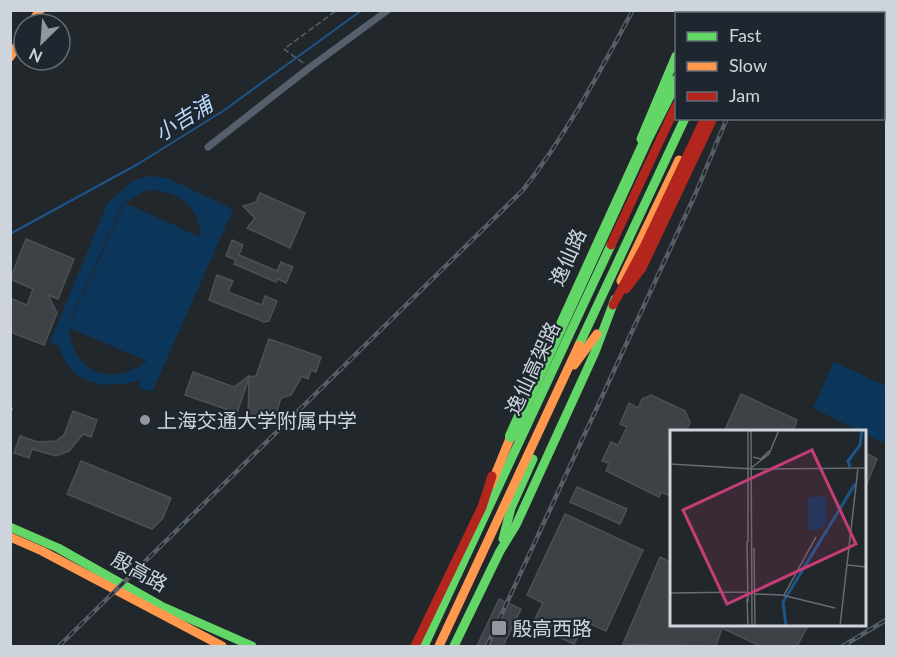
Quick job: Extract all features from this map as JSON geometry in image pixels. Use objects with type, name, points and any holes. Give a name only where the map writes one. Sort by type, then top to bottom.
[{"type":"main road","name":"逸仙路","points":[[482,507],[501,445],[636,150],[675,58]]},
{"type":"main road","points":[[482,507],[511,436],[647,138],[675,83]]},
{"type":"main road","name":"逸仙路","points":[[416,646],[482,507],[512,456],[675,106]]},
{"type":"main road","name":"逸仙高架路","points":[[424,646],[675,106]]},
{"type":"main road","name":"逸仙高架路","points":[[439,646],[684,120]]},
{"type":"main road","points":[[613,305],[628,262],[699,120]]},
{"type":"main road","points":[[454,646],[500,551],[511,508],[577,360],[602,329],[704,120]]},
{"type":"main road","points":[[613,305],[642,268],[712,120]]},
{"type":"main road","points":[[636,150],[639,183]]},
{"type":"main road","name":"殷高路","points":[[10,526],[58,548],[161,606],[252,646]]},
{"type":"main road","name":"殷高路","points":[[10,537],[42,551],[222,646]]},
{"type":"street","points":[[208,147],[388,10]]},
{"type":"path","points":[[301,62],[284,49],[338,10]]},
{"type":"shaded area","points":[[150,176],[167,178],[233,209],[152,392],[138,387],[140,380],[115,385],[91,382],[80,377],[64,359],[59,346],[50,342],[107,204],[132,181]],"holes":[[[159,190],[176,196],[189,206],[200,227],[200,237],[125,203],[144,191]],[[123,204],[69,325],[70,320]],[[69,328],[147,361],[134,369],[121,373],[97,372],[78,357],[72,345]]]},
{"type":"shaded area","points":[[834,362],[886,386],[886,436],[883,443],[867,435],[867,430],[857,430],[813,408]]},
{"type":"building","points":[[260,193],[305,213],[290,248],[247,228],[255,218],[243,206],[256,202]]},
{"type":"building","points":[[26,239],[74,259],[58,299],[48,295],[57,313],[44,345],[10,332],[10,298],[27,305],[33,289],[10,279]]},
{"type":"building","points":[[232,240],[243,245],[239,255],[277,271],[281,262],[293,267],[286,283],[278,279],[276,282],[234,264],[236,260],[226,256]]},
{"type":"building","points":[[217,275],[233,281],[228,292],[262,305],[265,296],[277,301],[269,321],[264,322],[209,300]]},
{"type":"building","points":[[269,339],[321,357],[316,372],[311,370],[308,379],[302,376],[291,395],[281,398],[272,426],[248,418],[249,378],[237,413],[185,395],[193,372],[234,387],[250,375],[249,377],[256,376]]},
{"type":"building","points":[[741,394],[797,420],[794,430],[725,430]]},
{"type":"building","points":[[651,395],[685,411],[690,422],[687,430],[670,430],[668,476],[670,477],[670,496],[661,492],[659,497],[606,471],[609,463],[602,461],[611,442],[618,445],[627,427],[620,424],[629,403],[638,408],[642,399]]},
{"type":"building","points":[[73,411],[97,420],[91,437],[83,434],[69,451],[56,456],[32,449],[29,458],[14,453],[20,436],[38,442],[56,441],[64,435]]},
{"type":"building","points":[[867,454],[877,459],[867,484]]},
{"type":"building","points":[[81,461],[171,498],[163,518],[152,529],[67,494]]},
{"type":"building","points":[[577,487],[627,509],[620,524],[570,502]]},
{"type":"building","points":[[565,514],[643,550],[606,631],[586,622],[574,644],[532,625],[543,603],[527,595]]},
{"type":"building","points":[[660,557],[670,562],[670,627],[807,627],[797,646],[760,646],[722,628],[716,646],[623,644]]},
{"type":"building","name":"殷高西路","points":[[499,599],[521,609],[503,646],[477,646]]},
{"type":"waterway","name":"小吉浦","points":[[10,234],[138,164],[223,111],[362,10]]},
{"type":"railway","points":[[59,646],[523,190],[568,125],[633,10]]},
{"type":"railway","points":[[487,646],[695,195],[726,120]]},
{"type":"railway","points":[[843,646],[886,620]]},
{"type":"traffic: fast","points":[[641,139],[675,58]]},
{"type":"traffic: fast","points":[[511,436],[647,138],[675,83]]},
{"type":"traffic: fast","points":[[579,345],[684,120]]},
{"type":"traffic: fast","points":[[424,646],[611,245]]},
{"type":"traffic: fast","points":[[454,646],[500,551],[516,525],[595,352],[615,299]]},
{"type":"traffic: fast","points":[[503,539],[511,508],[533,459]]},
{"type":"traffic: fast","points":[[10,527],[58,548],[161,606],[252,646]]},
{"type":"traffic: slow","points":[[621,281],[679,160]]},
{"type":"traffic: slow","points":[[574,365],[597,334]]},
{"type":"traffic: slow","points":[[439,646],[579,345]]},
{"type":"traffic: slow","points":[[491,485],[511,436]]},
{"type":"traffic: slow","points":[[10,537],[42,551],[222,646]]},
{"type":"traffic: jam","points":[[611,245],[675,108]]},
{"type":"traffic: jam","points":[[613,305],[645,245],[704,120]]},
{"type":"traffic: jam","points":[[626,289],[642,268],[712,120]]},
{"type":"traffic: jam","points":[[415,646],[482,507],[492,476]]},
{"type":"place","name":"上海交通大学附属中学","points":[[145,420]]},
{"type":"place","name":"殷高西路","points":[[499,628]]}]
